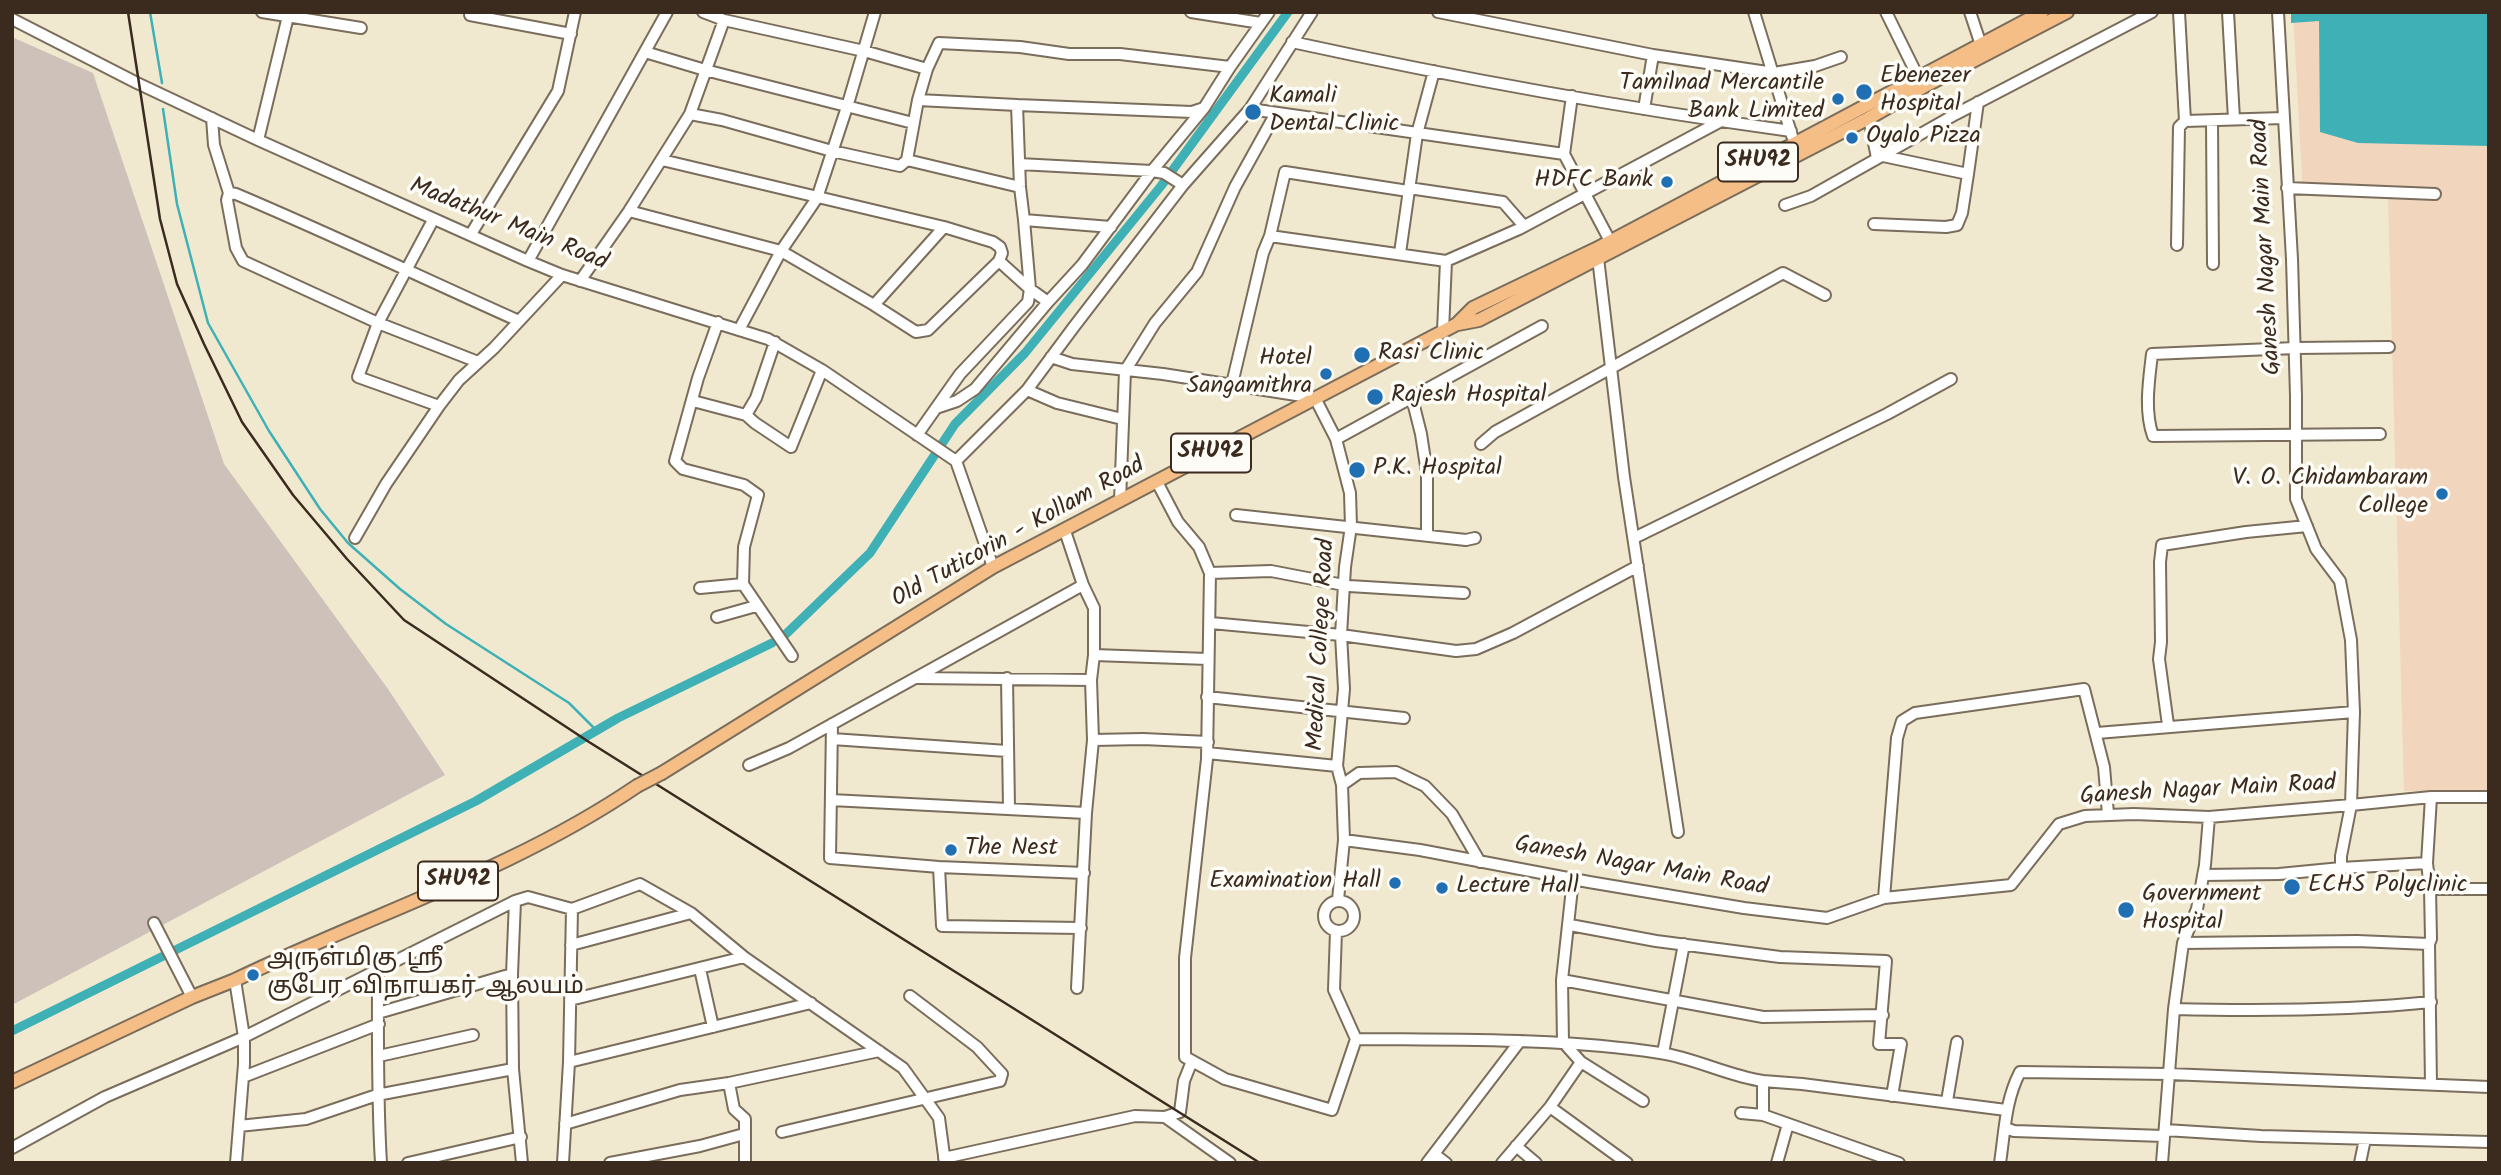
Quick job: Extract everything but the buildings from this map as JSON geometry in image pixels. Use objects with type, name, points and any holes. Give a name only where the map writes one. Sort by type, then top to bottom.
[{"type":"main road","name":"Old Tuticorin - Kollam Road","points":[[12,1082],[192,997],[523,852],[602,810],[993,568],[1457,324],[1473,308],[1610,242],[1792,137],[1920,83],[1981,45],[2042,12]]},
{"type":"main road","points":[[1457,324],[1479,320],[1870,118],[1920,83],[2067,12]]},
{"type":"street","points":[[262,12],[361,28]]},
{"type":"street","points":[[471,234],[558,91],[575,12]]},
{"type":"street","points":[[528,261],[667,12]]},
{"type":"street","points":[[703,12],[724,20],[864,51],[927,69]]},
{"type":"street","points":[[739,330],[781,251],[817,198],[875,12]]},
{"type":"street","points":[[1191,12],[1261,23]]},
{"type":"street","points":[[936,408],[957,401],[975,389],[1082,265],[1152,171],[1204,108],[1269,12]]},
{"type":"street","points":[[993,568],[952,458],[1027,390],[1174,179],[1250,109],[1311,12]]},
{"type":"street","points":[[1438,12],[1489,18],[1653,55],[1774,73],[1815,66],[1841,57]]},
{"type":"street","points":[[1292,41],[1434,71],[1721,121],[1792,137],[1754,12]]},
{"type":"street","points":[[1886,12],[1920,83]]},
{"type":"street","points":[[1970,12],[1981,45]]},
{"type":"street","points":[[1785,205],[1811,196],[1978,103],[2152,12]]},
{"type":"street","points":[[2179,12],[2185,121]]},
{"type":"street","points":[[2228,12],[2234,119]]},
{"type":"street","name":"Ganesh Nagar Main Road","points":[[1344,840],[1420,849],[1744,908],[1827,918],[1884,898],[2011,885],[2059,824],[2085,816],[2108,814],[2208,817],[2351,805],[2354,712],[2351,640],[2340,581],[2316,549],[2297,499],[2295,348],[2278,12]]},
{"type":"street","points":[[258,140],[289,15]]},
{"type":"street","points":[[470,15],[571,34]]},
{"type":"street","name":"Madathur Main Road","points":[[15,18],[258,140],[528,261],[580,281],[775,342],[822,370],[952,458]]},
{"type":"street","points":[[580,281],[629,211],[690,114],[724,20]]},
{"type":"street","points":[[690,114],[900,166],[907,160],[918,100],[927,69],[939,43],[1020,47],[1069,54],[1121,54],[1230,67]]},
{"type":"street","points":[[646,52],[705,70],[913,123]]},
{"type":"street","points":[[1644,109],[1653,55]]},
{"type":"street","points":[[1400,253],[1417,134],[1434,71]]},
{"type":"street","points":[[1572,96],[1564,154],[1610,242]]},
{"type":"street","points":[[918,100],[1192,112],[1204,108]]},
{"type":"street","points":[[1874,224],[1946,227],[1957,225],[1962,213],[1978,103]]},
{"type":"street","points":[[919,436],[960,374],[1028,302],[1030,289],[1020,187],[1017,105]]},
{"type":"street","points":[[1250,109],[1564,154]]},
{"type":"street","points":[[1120,501],[1125,371],[1156,323],[1197,272],[1235,187],[1276,113]]},
{"type":"street","points":[[212,118],[214,145],[229,193],[227,200],[236,248],[243,261],[378,323],[478,362]]},
{"type":"street","points":[[1870,118],[1880,157]]},
{"type":"street","points":[[2177,245],[2179,127],[2185,121],[2283,118]]},
{"type":"street","points":[[1270,236],[1446,261],[1524,226],[1721,121]]},
{"type":"street","points":[[2212,121],[2213,264]]},
{"type":"street","points":[[1880,157],[1968,174]]},
{"type":"street","points":[[629,211],[781,251],[916,332],[922,333],[999,261],[1002,253],[1000,247],[993,242],[944,227],[662,160]]},
{"type":"street","points":[[907,160],[1020,187]]},
{"type":"street","points":[[1019,164],[1152,171],[1174,179]]},
{"type":"street","points":[[1233,384],[1285,172],[1503,202],[1524,226]]},
{"type":"street","points":[[2287,188],[2435,194]]},
{"type":"street","points":[[229,193],[307,224],[519,321]]},
{"type":"street","points":[[433,220],[378,323],[358,377],[439,406]]},
{"type":"street","points":[[1024,220],[1111,226]]},
{"type":"street","points":[[874,305],[944,227]]},
{"type":"street","points":[[1598,258],[1624,477],[1678,832]]},
{"type":"street","points":[[999,261],[1048,302]]},
{"type":"street","points":[[1443,331],[1446,261]]},
{"type":"street","points":[[1481,444],[1495,432],[1783,273],[1825,295]]},
{"type":"street","points":[[355,538],[386,484],[439,406],[562,275]]},
{"type":"street","points":[[718,323],[698,378],[675,461],[683,469],[744,485],[758,495],[744,547],[743,584],[792,656]]},
{"type":"street","points":[[1336,439],[1542,326]]},
{"type":"street","points":[[746,415],[756,398],[775,342]]},
{"type":"street","points":[[2380,433],[2152,436],[2149,386],[2152,354],[2389,347]]},
{"type":"street","points":[[1051,357],[1072,363],[1233,384],[1315,398]]},
{"type":"street","points":[[693,401],[746,415],[755,424],[791,447],[822,370]]},
{"type":"street","points":[[1634,538],[1887,414],[1951,379]]},
{"type":"street","points":[[1027,390],[1057,402],[1122,419]]},
{"type":"street","name":"Medical College Road","points":[[1315,398],[1336,439],[1350,493],[1351,526],[1341,635],[1344,689],[1337,766],[1342,785],[1344,840],[1338,900]]},
{"type":"street","points":[[1412,398],[1427,473],[1427,535]]},
{"type":"street","points":[[1157,482],[1178,522],[1199,547],[1210,573],[1208,747],[1185,958],[1185,1057],[1225,1079],[1332,1111],[1356,1039],[1334,990],[1336,931]]},
{"type":"street","points":[[1236,515],[1466,540],[1475,538]]},
{"type":"street","points":[[2168,725],[2159,659],[2162,545],[2307,526]]},
{"type":"street","points":[[1065,531],[1083,585],[1094,608],[1091,680],[1093,740],[1086,813],[1077,988]]},
{"type":"street","points":[[1211,622],[1341,635],[1456,651],[1476,649],[1513,633],[1638,566]]},
{"type":"street","points":[[1210,573],[1270,571],[1344,585],[1464,593]]},
{"type":"street","points":[[700,588],[743,584]]},
{"type":"street","points":[[749,765],[789,748],[1083,585]]},
{"type":"street","points":[[717,617],[756,606]]},
{"type":"street","points":[[1094,655],[1208,659]]},
{"type":"street","points":[[916,678],[1091,680]]},
{"type":"street","points":[[1006,678],[1009,808]]},
{"type":"street","points":[[1884,898],[1897,738],[1902,721],[1915,713],[2084,689],[2104,767],[2108,814]]},
{"type":"street","points":[[1207,697],[1404,718]]},
{"type":"street","points":[[2096,733],[2168,725],[2354,712]]},
{"type":"street","points":[[832,724],[830,858],[939,867],[1084,873]]},
{"type":"street","points":[[832,739],[1007,751]]},
{"type":"street","points":[[1093,740],[1143,739],[1337,766]]},
{"type":"street","points":[[1342,785],[1359,773],[1396,772],[1425,786],[1452,814],[1480,862]]},
{"type":"street","points":[[2431,797],[2427,863],[2432,915],[2429,944],[2431,1085]]},
{"type":"street","points":[[2340,868],[2351,805],[2431,797],[2489,797]]},
{"type":"street","points":[[831,800],[1086,813]]},
{"type":"street","points":[[2162,1163],[2174,1009],[2183,943],[2197,909],[2208,817]]},
{"type":"street","points":[[2203,875],[2279,874],[2427,863]]},
{"type":"street","points":[[939,867],[942,926],[1081,928]]},
{"type":"street","points":[[1573,878],[1562,980],[1563,1042],[1581,1062],[1643,1101]]},
{"type":"street","points":[[12,1147],[105,1097],[244,1037],[515,901],[528,897],[572,909],[640,884],[691,913],[744,957],[903,1068],[939,1118],[945,1161],[1135,1116],[1165,1117],[1180,1112],[1184,1081],[1192,1061]]},
{"type":"street","points":[[2430,889],[2489,889]]},
{"type":"street","points":[[1338,900],[1350,906],[1354,918],[1348,928],[1336,931],[1328,926],[1324,914],[1327,906],[1338,900]]},
{"type":"street","points":[[515,901],[512,974],[513,1069],[522,1163]]},
{"type":"street","points":[[563,1163],[569,1062],[572,909]]},
{"type":"street","points":[[571,945],[691,913]]},
{"type":"street","points":[[154,923],[192,997]]},
{"type":"street","points":[[1570,925],[1780,957],[1886,961],[1879,1044],[1900,1044],[1892,1096]]},
{"type":"street","points":[[2183,943],[2357,941],[2429,944]]},
{"type":"street","points":[[1663,1053],[1684,944]]},
{"type":"street","points":[[570,1000],[744,957]]},
{"type":"street","points":[[700,969],[713,1027]]},
{"type":"street","points":[[378,970],[377,1095],[381,1163]]},
{"type":"street","points":[[243,1077],[379,1018],[512,974]]},
{"type":"street","points":[[235,980],[244,1037],[236,1163]]},
{"type":"street","points":[[1562,980],[1763,1017],[1883,1015]]},
{"type":"street","points":[[782,1132],[1000,1081],[1002,1074],[977,1047],[910,996]]},
{"type":"street","points":[[2174,1009],[2238,1011],[2398,1006],[2431,1002]]},
{"type":"street","points":[[569,1062],[811,1003]]},
{"type":"street","points":[[379,1056],[473,1035]]},
{"type":"street","points":[[1356,1039],[1563,1042],[1663,1053],[1745,1079],[1763,1082],[1802,1084],[2006,1110]]},
{"type":"street","points":[[1446,1163],[1431,1158],[1520,1041]]},
{"type":"street","points":[[1947,1101],[1957,1042]]},
{"type":"street","points":[[565,1124],[680,1090],[729,1083],[879,1051]]},
{"type":"street","points":[[1502,1163],[1550,1107],[1581,1062]]},
{"type":"street","points":[[239,1126],[306,1119],[377,1095],[513,1069]]},
{"type":"street","points":[[2000,1163],[2006,1110],[2021,1072],[2169,1074],[2489,1087]]},
{"type":"street","points":[[1763,1082],[1763,1115]]},
{"type":"street","points":[[729,1083],[734,1109],[745,1119],[745,1163]]},
{"type":"street","points":[[1550,1107],[1627,1163]]},
{"type":"street","points":[[1741,1113],[1763,1115],[1899,1163]]},
{"type":"street","points":[[1165,1117],[1230,1163]]},
{"type":"street","points":[[1777,1163],[1788,1124]]},
{"type":"street","points":[[2006,1128],[2014,1131],[2489,1142]]},
{"type":"street","points":[[610,1163],[700,1146],[744,1133]]},
{"type":"street","points":[[408,1163],[521,1137]]},
{"type":"street","points":[[2360,1163],[2365,1139]]},
{"type":"street","points":[[1516,1146],[1536,1163]]},
{"type":"shaded area","name":"V. O. Chidambaram College","points":[[2293,12],[2489,12],[2489,791],[2404,791],[2388,198],[2303,196]]},
{"type":"shaded area","points":[[12,37],[93,73],[224,464],[388,689],[445,775],[12,1005]]},
{"type":"water","points":[[2291,12],[2489,12],[2489,146],[2358,143],[2320,132],[2319,21],[2291,23]]},
{"type":"waterway","points":[[150,12],[162,83]]},
{"type":"waterway","points":[[786,634],[870,553],[955,424],[1025,353],[1161,186],[1288,12]]},
{"type":"waterway","points":[[163,109],[177,204],[208,323],[269,431],[320,509],[348,543],[400,589],[446,624],[569,703],[597,731]]},
{"type":"waterway","points":[[12,1031],[476,801],[618,718],[772,643]]},
{"type":"railway","points":[[128,12],[160,219],[177,284],[204,344],[242,422],[293,495],[347,559],[404,620],[589,742],[1260,1163]]},
{"type":"place","name":"Ebenezer Hospital","points":[[1864,92]]},
{"type":"place","name":"Tamilnad Mercantile Bank Limited","points":[[1838,99]]},
{"type":"place","name":"Kamali Dental Clinic","points":[[1253,112]]},
{"type":"place","name":"Oyalo Pizza","points":[[1852,138]]},
{"type":"place","name":"HDFC Bank","points":[[1667,182]]},
{"type":"place","name":"Rasi Clinic","points":[[1362,355]]},
{"type":"place","name":"Hotel Sangamithra","points":[[1326,374]]},
{"type":"place","name":"Rajesh Hospital","points":[[1375,397]]},
{"type":"place","name":"P.K. Hospital","points":[[1357,470]]},
{"type":"place","name":"V. O. Chidambaram College","points":[[2442,494]]},
{"type":"place","name":"The Nest","points":[[951,850]]},
{"type":"place","name":"Examination Hall","points":[[1395,883]]},
{"type":"place","name":"ECHS Polyclinic","points":[[2292,887]]},
{"type":"place","name":"Lecture Hall","points":[[1442,888]]},
{"type":"place","name":"Government Hospital","points":[[2126,910]]},
{"type":"place","name":"அருள்மிகு ஶ்ரீ குபேர விநாயகர் ஆலயம்","points":[[253,975]]}]
